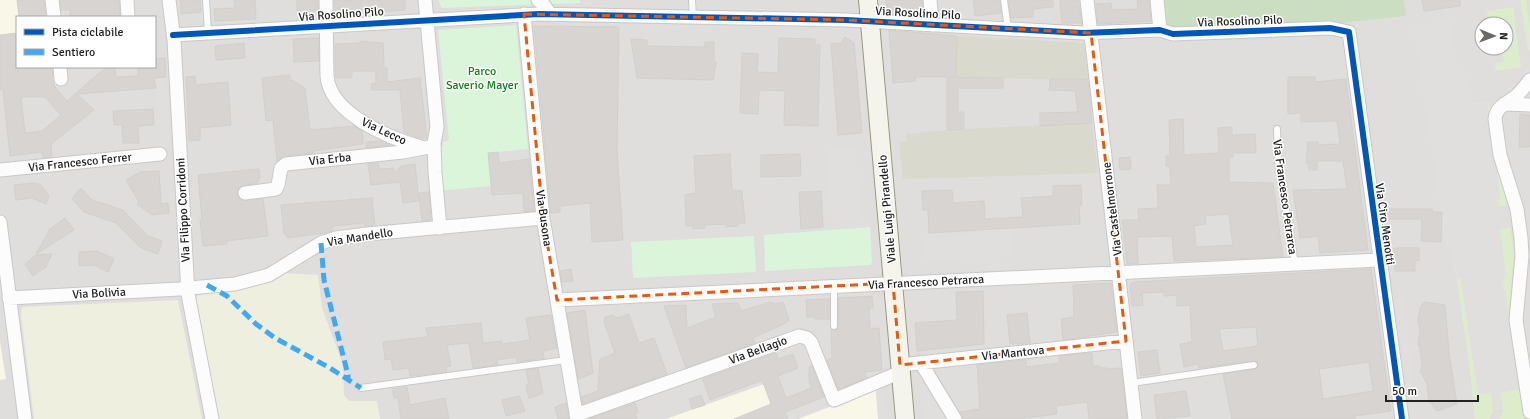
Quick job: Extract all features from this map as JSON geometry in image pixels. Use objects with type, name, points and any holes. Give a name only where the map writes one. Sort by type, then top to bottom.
[{"type":"main road","name":"Viale Luigi Pirandello","points":[[868,0],[905,419]]},
{"type":"street","points":[[52,0],[54,16]]},
{"type":"street","points":[[127,0],[128,16]]},
{"type":"street","name":"Via Filippo Corridoni","points":[[169,0],[174,35],[188,288],[212,419]]},
{"type":"street","name":"Via Lecco","points":[[326,0],[327,82],[333,95],[351,114],[360,121],[407,143],[421,147]]},
{"type":"street","points":[[426,0],[437,127],[434,146],[440,228]]},
{"type":"street","points":[[538,0],[544,5],[550,14]]},
{"type":"street","points":[[930,0],[932,25]]},
{"type":"street","name":"Via Castelmorrone","points":[[1087,0],[1136,419]]},
{"type":"street","points":[[1157,0],[1160,30]]},
{"type":"street","name":"Via Rosolino Pilo","points":[[174,35],[524,14],[870,22],[1091,33],[1160,30],[1173,34],[1330,28],[1349,32]]},
{"type":"street","name":"Via Busona","points":[[524,14],[543,218],[566,360],[577,417]]},
{"type":"street","name":"Via Ciro Menotti","points":[[1349,32],[1379,260],[1402,419]]},
{"type":"street","points":[[1530,80],[1520,92],[1504,104],[1496,114],[1500,155],[1517,210],[1524,221],[1516,320],[1530,412]]},
{"type":"street","points":[[1504,104],[1530,105]]},
{"type":"street","name":"Via Erba","points":[[245,193],[276,189],[281,168],[286,164],[409,151],[421,147],[434,146]]},
{"type":"street","name":"Via Francesco Ferrer","points":[[0,170],[160,154]]},
{"type":"street","name":"Via Mandello","points":[[188,288],[235,284],[265,277],[321,243],[336,238],[543,218]]},
{"type":"street","points":[[0,222],[2,262],[9,298],[25,419]]},
{"type":"street","name":"Via Francesco Petrarca","points":[[557,300],[1379,260]]},
{"type":"street","name":"Via Bolivia","points":[[9,298],[188,288]]},
{"type":"street","name":"Via Bellagio","points":[[577,417],[799,336],[807,338],[811,342],[834,400],[901,369]]},
{"type":"street","name":"Via Mantova","points":[[901,369],[921,363],[1126,341]]},
{"type":"street","points":[[921,363],[955,419]]},
{"type":"lane","points":[[206,0],[208,33]]},
{"type":"lane","points":[[692,0],[693,17]]},
{"type":"lane","points":[[1004,0],[1008,29]]},
{"type":"lane","name":"Via Francesco Petrarca","points":[[1276,129],[1278,161],[1294,264]]},
{"type":"lane","points":[[834,286],[834,326]]},
{"type":"lane","points":[[361,388],[566,360]]},
{"type":"lane","points":[[1132,383],[1254,365]]},
{"type":"highlighted area","points":[[524,14],[846,20],[1091,33],[1126,341],[900,365],[893,283],[557,300],[543,218]]},
{"type":"shaded area","points":[[0,0],[1530,0],[1530,419],[1489,419],[1492,409],[1503,408],[1520,389],[1503,277],[1506,277],[1499,231],[1486,102],[1427,111],[1446,239],[1449,239],[1457,277],[1471,375],[1475,419],[0,419]]},
{"type":"shaded area","points":[[0,0],[46,0],[48,16],[16,16],[16,68],[54,68],[56,85],[0,90]]},
{"type":"shaded area","points":[[1450,20],[1459,76],[1468,75],[1472,104],[1487,102],[1498,179],[1500,198],[1497,200],[1506,277],[1503,278],[1520,389],[1501,393],[1503,408],[1492,409],[1491,393],[1478,395],[1460,278],[1457,278],[1449,239],[1446,239],[1413,26]]},
{"type":"shaded area","points":[[641,24],[705,26],[705,30],[640,29]]},
{"type":"shaded area","points":[[957,36],[1084,43],[1088,79],[1074,80],[956,77]]},
{"type":"shaded area","points":[[1530,64],[1530,71],[1520,82],[1517,80]]},
{"type":"shaded area","points":[[166,77],[170,142],[162,142],[154,78]]},
{"type":"shaded area","points":[[1092,123],[1098,173],[903,179],[899,142],[907,141],[906,134],[947,130]]},
{"type":"shaded area","points":[[855,147],[861,220],[832,222],[826,150]]},
{"type":"shaded area","points":[[1011,228],[1013,256],[925,260],[924,238],[968,235],[968,230]]},
{"type":"shaded area","points":[[1403,298],[1419,419],[1410,419],[1394,299]]},
{"type":"shaded area","points":[[0,342],[6,379],[0,380]]},
{"type":"shaded area","points":[[926,379],[950,419],[923,419],[919,380]]},
{"type":"shaded area","points":[[764,384],[777,419],[666,419]]},
{"type":"shaded area","points":[[884,386],[887,419],[878,419],[876,389]]},
{"type":"shaded area","points":[[876,389],[878,419],[798,419]]},
{"type":"green space","points":[[438,0],[580,0],[580,3],[442,8]]},
{"type":"green space","points":[[1163,0],[1404,0],[1406,16],[1340,23],[1175,31],[1167,26]]},
{"type":"green space","points":[[1520,0],[1526,0],[1530,27],[1530,50],[1528,50]]},
{"type":"green space","points":[[1513,7],[1521,67],[1496,71],[1495,63],[1504,62],[1503,56],[1514,56],[1514,16],[1488,16],[1487,11]]},
{"type":"green space","name":"Parco Saverio Mayer","points":[[516,25],[528,149],[488,153],[491,186],[438,191],[439,149],[443,145],[443,142],[449,140],[438,30]]},
{"type":"green space","points":[[1487,102],[1489,102],[1497,158],[1507,195],[1506,206],[1498,206],[1497,200],[1500,198]]},
{"type":"green space","points":[[870,227],[872,262],[870,265],[765,271],[764,235]]},
{"type":"green space","points":[[1510,228],[1514,255],[1509,309],[1525,416],[1524,419],[1500,419],[1503,410],[1501,393],[1520,389],[1503,277],[1506,277],[1499,231],[1501,229]]},
{"type":"green space","points":[[754,236],[756,272],[633,278],[631,242]]},
{"type":"green space","points":[[284,273],[318,275],[322,308],[343,365],[344,395],[349,401],[377,401],[380,419],[219,419],[196,299],[198,295],[202,293]]},
{"type":"green space","points":[[1460,277],[1478,395],[1491,393],[1493,411],[1489,419],[1475,419],[1471,375],[1457,278]]},
{"type":"green space","points":[[178,300],[202,419],[34,419],[21,315],[22,307]]},
{"type":"building","points":[[17,0],[44,0],[46,16],[19,16]]},
{"type":"building","points":[[60,0],[119,0],[120,16],[70,16],[70,10],[61,10]]},
{"type":"building","points":[[180,0],[200,0],[201,12],[181,14]]},
{"type":"building","points":[[234,0],[255,0],[256,19],[215,21],[214,9],[235,8]]},
{"type":"building","points":[[297,0],[318,0],[318,11],[297,11]]},
{"type":"building","points":[[334,0],[405,0],[405,10],[336,15]]},
{"type":"building","points":[[886,0],[922,0],[923,16],[887,14]]},
{"type":"building","points":[[973,0],[998,0],[1000,1],[1001,13],[975,16]]},
{"type":"building","points":[[1009,0],[1053,0],[1053,7],[1033,9],[1033,17],[1011,18]]},
{"type":"building","points":[[1060,0],[1078,0],[1082,23],[1062,23]]},
{"type":"building","points":[[1137,0],[1149,0],[1151,21],[1098,24],[1096,4],[1111,3],[1112,10],[1138,9]]},
{"type":"building","points":[[1422,0],[1460,0],[1460,6],[1424,11]]},
{"type":"building","points":[[534,26],[619,27],[617,150],[623,240],[592,242],[590,203],[560,206],[560,212],[551,213]]},
{"type":"building","points":[[889,30],[957,36],[956,77],[949,77],[1003,78],[1003,88],[958,88],[958,112],[964,112],[964,129],[947,130],[947,77],[915,77],[916,81],[893,83]]},
{"type":"building","points":[[16,33],[16,68],[52,68],[53,80],[56,89],[67,101],[105,68],[115,68],[116,77],[138,76],[138,68],[156,68],[156,59],[165,58],[166,77],[154,78],[156,88],[77,94],[94,110],[51,144],[52,157],[43,158],[42,152],[10,156],[3,90],[0,90],[0,35]],"holes":[[[21,97],[45,97],[61,115],[42,131],[25,133]]]},
{"type":"building","points":[[845,37],[854,43],[862,133],[838,135],[831,44],[841,43]]},
{"type":"building","points":[[318,38],[319,61],[294,62],[293,39]]},
{"type":"building","points":[[779,38],[815,39],[815,45],[820,45],[818,126],[784,125],[785,91],[759,90],[758,114],[740,113],[742,53],[758,54],[757,72],[778,73]]},
{"type":"building","points":[[631,39],[647,40],[647,46],[705,47],[705,42],[714,42],[714,62],[716,62],[713,80],[637,78]]},
{"type":"building","points":[[360,41],[383,43],[384,68],[387,68],[387,82],[420,78],[427,138],[420,138],[404,132],[400,90],[372,90],[371,84],[376,83],[376,71],[352,71],[352,78],[336,78],[335,44],[360,43]]},
{"type":"building","points":[[244,43],[245,58],[216,60],[215,46]]},
{"type":"building","points":[[290,75],[290,79],[305,88],[310,130],[355,126],[362,131],[363,144],[313,151],[314,153],[285,156],[277,161],[273,120],[266,121],[262,78]]},
{"type":"building","points":[[195,76],[196,85],[228,82],[231,125],[200,128],[200,140],[189,141],[186,77]]},
{"type":"building","points":[[1288,77],[1315,77],[1315,82],[1346,79],[1368,250],[1320,253],[1318,236],[1300,238],[1293,190],[1347,189],[1343,161],[1317,161],[1317,170],[1309,170],[1309,163],[1306,163],[1308,142],[1318,142],[1318,145],[1340,144],[1337,121],[1301,122],[1301,113],[1288,114]]},
{"type":"building","points":[[1050,79],[1088,79],[1092,123],[1040,126],[1040,113],[1078,112],[1075,91],[1049,90]]},
{"type":"building","points":[[153,109],[154,125],[138,126],[139,143],[123,143],[122,125],[114,125],[113,111]]},
{"type":"building","points":[[1520,114],[1530,115],[1530,147],[1519,147]]},
{"type":"building","points":[[1183,119],[1184,155],[1219,153],[1218,128],[1232,127],[1232,135],[1255,134],[1256,153],[1233,153],[1233,157],[1229,157],[1229,182],[1273,183],[1283,257],[1174,261],[1172,236],[1137,237],[1138,263],[1127,264],[1122,220],[1139,220],[1138,209],[1158,208],[1157,185],[1171,185],[1170,166],[1166,166],[1166,156],[1170,156],[1169,120]],"holes":[[[1229,215],[1233,245],[1196,247],[1194,226],[1206,224],[1205,216]]]},
{"type":"building","points":[[381,141],[391,145],[366,148],[366,142]]},
{"type":"building","points":[[498,152],[499,163],[529,159],[534,211],[524,212],[523,193],[492,195],[488,153]]},
{"type":"building","points":[[730,154],[732,190],[742,191],[745,223],[738,223],[738,226],[726,227],[726,224],[704,225],[705,228],[693,229],[693,226],[686,226],[685,195],[696,193],[694,156]]},
{"type":"building","points":[[800,154],[801,176],[761,177],[761,155]]},
{"type":"building","points":[[1130,157],[1131,169],[1120,170],[1119,158]]},
{"type":"building","points":[[378,163],[379,169],[394,168],[394,173],[401,166],[415,164],[419,201],[403,203],[400,182],[371,185],[368,164]]},
{"type":"building","points":[[259,169],[260,177],[257,183],[240,186],[237,194],[242,200],[263,199],[268,236],[227,241],[227,244],[203,246],[198,175]]},
{"type":"building","points":[[159,171],[161,204],[168,203],[169,213],[152,215],[137,204],[139,202],[126,180],[140,172]]},
{"type":"building","points":[[34,183],[41,185],[49,196],[46,204],[32,198],[16,200],[14,185]]},
{"type":"building","points":[[1081,185],[1082,205],[1079,206],[1080,224],[929,233],[928,210],[923,210],[922,191],[952,190],[953,203],[984,201],[985,219],[1023,217],[1021,198],[1053,196],[1053,186]]},
{"type":"building","points":[[81,188],[92,200],[123,210],[148,236],[162,241],[158,254],[141,248],[116,223],[84,212],[73,200],[73,197]]},
{"type":"building","points":[[821,191],[823,227],[801,229],[799,192]]},
{"type":"building","points":[[429,192],[431,220],[422,221],[419,193]]},
{"type":"building","points":[[372,198],[375,225],[365,226],[364,223],[332,226],[332,231],[325,233],[287,238],[287,234],[284,234],[281,205]]},
{"type":"building","points":[[1386,209],[1432,209],[1433,212],[1442,212],[1441,242],[1421,241],[1422,219],[1387,219]]},
{"type":"building","points":[[65,218],[74,230],[36,254],[50,229]]},
{"type":"building","points":[[1394,248],[1419,248],[1419,261],[1415,260],[1415,271],[1395,271]]},
{"type":"building","points":[[97,251],[114,259],[108,272],[94,265],[79,266],[79,252]]},
{"type":"building","points":[[52,254],[46,267],[33,276],[25,264],[36,255]]},
{"type":"building","points":[[571,269],[573,281],[562,282],[560,271]]},
{"type":"building","points":[[1371,269],[1391,411],[1355,416],[1355,419],[1232,419],[1223,374],[1255,369],[1258,366],[1258,363],[1253,361],[1199,368],[1198,364],[1184,367],[1180,344],[1192,342],[1190,305],[1177,306],[1177,295],[1164,296],[1164,292],[1142,293],[1143,305],[1132,306],[1130,285],[1133,282]],"holes":[[[1256,327],[1258,346],[1223,351],[1219,329]],[[1369,362],[1373,391],[1323,399],[1319,369]]]},
{"type":"building","points":[[1111,283],[1117,332],[1063,340],[1061,319],[1074,317],[1073,285]]},
{"type":"building","points":[[983,291],[984,344],[917,351],[915,323],[957,320],[956,292]]},
{"type":"building","points":[[872,296],[873,308],[869,308],[870,329],[879,328],[882,370],[865,372],[867,378],[838,389],[827,360],[832,358],[831,329],[836,330],[838,326],[838,298]]},
{"type":"building","points":[[830,299],[830,319],[815,319],[815,317],[807,317],[806,300]]},
{"type":"building","points":[[770,302],[775,304],[783,302],[789,320],[786,323],[753,338],[755,343],[686,368],[664,306],[686,305],[687,328],[716,317],[712,304],[738,303],[741,311]]},
{"type":"building","points":[[1424,302],[1445,305],[1449,353],[1457,404],[1437,411],[1429,401],[1427,384],[1420,370],[1422,369],[1420,346],[1418,346],[1420,331],[1418,320],[1420,308]]},
{"type":"building","points":[[585,310],[593,373],[578,379],[567,313]]},
{"type":"building","points":[[1027,313],[1030,343],[1010,344],[1007,315]]},
{"type":"building","points":[[629,314],[639,343],[654,338],[667,374],[583,404],[581,397],[598,391],[600,359],[615,353],[604,322],[605,317],[612,315],[618,318]]},
{"type":"building","points":[[551,315],[557,348],[543,351],[544,358],[517,362],[516,357],[497,360],[498,365],[473,368],[469,343],[447,345],[451,366],[446,367],[447,372],[410,376],[409,368],[393,370],[391,359],[385,360],[383,342],[428,337],[426,328],[481,323],[483,343],[502,341],[502,344],[530,340],[526,318]]},
{"type":"building","points":[[1157,350],[1160,373],[1141,376],[1138,352]]},
{"type":"building","points":[[776,353],[778,359],[793,354],[798,368],[778,376],[786,398],[812,388],[809,381],[809,367],[812,366],[824,397],[785,412],[788,419],[734,419],[771,404],[762,380],[710,400],[703,379]]},
{"type":"building","points":[[1092,353],[1093,366],[1100,366],[1100,368],[1108,369],[1121,368],[1127,419],[1089,419],[1087,402],[1056,406],[1057,414],[1024,419],[963,419],[960,412],[980,409],[977,365],[1026,360],[1026,367],[1060,363],[1059,356]]},
{"type":"building","points":[[538,368],[543,393],[529,399],[526,385],[529,385],[526,370]]},
{"type":"building","points":[[407,387],[410,405],[445,398],[449,419],[401,419],[398,398],[394,398],[392,389]]},
{"type":"building","points":[[1186,391],[1190,416],[1157,419],[1154,395]]},
{"type":"building","points":[[701,395],[705,405],[692,409],[689,399]]},
{"type":"building","points":[[519,396],[525,411],[506,416],[502,400]]},
{"type":"building","points":[[566,403],[569,419],[558,419],[555,407]]},
{"type":"building","points":[[635,403],[638,412],[635,413],[637,419],[589,419]]},
{"type":"marked path","points":[[321,243],[324,280],[348,375],[348,381]]},
{"type":"marked path","points":[[207,285],[227,296],[256,324],[275,338],[330,368],[361,388]]},
{"type":"cycle path","points":[[173,35],[539,14],[846,20],[1083,33],[1160,30],[1173,34],[1330,28],[1349,32],[1402,419]]}]
